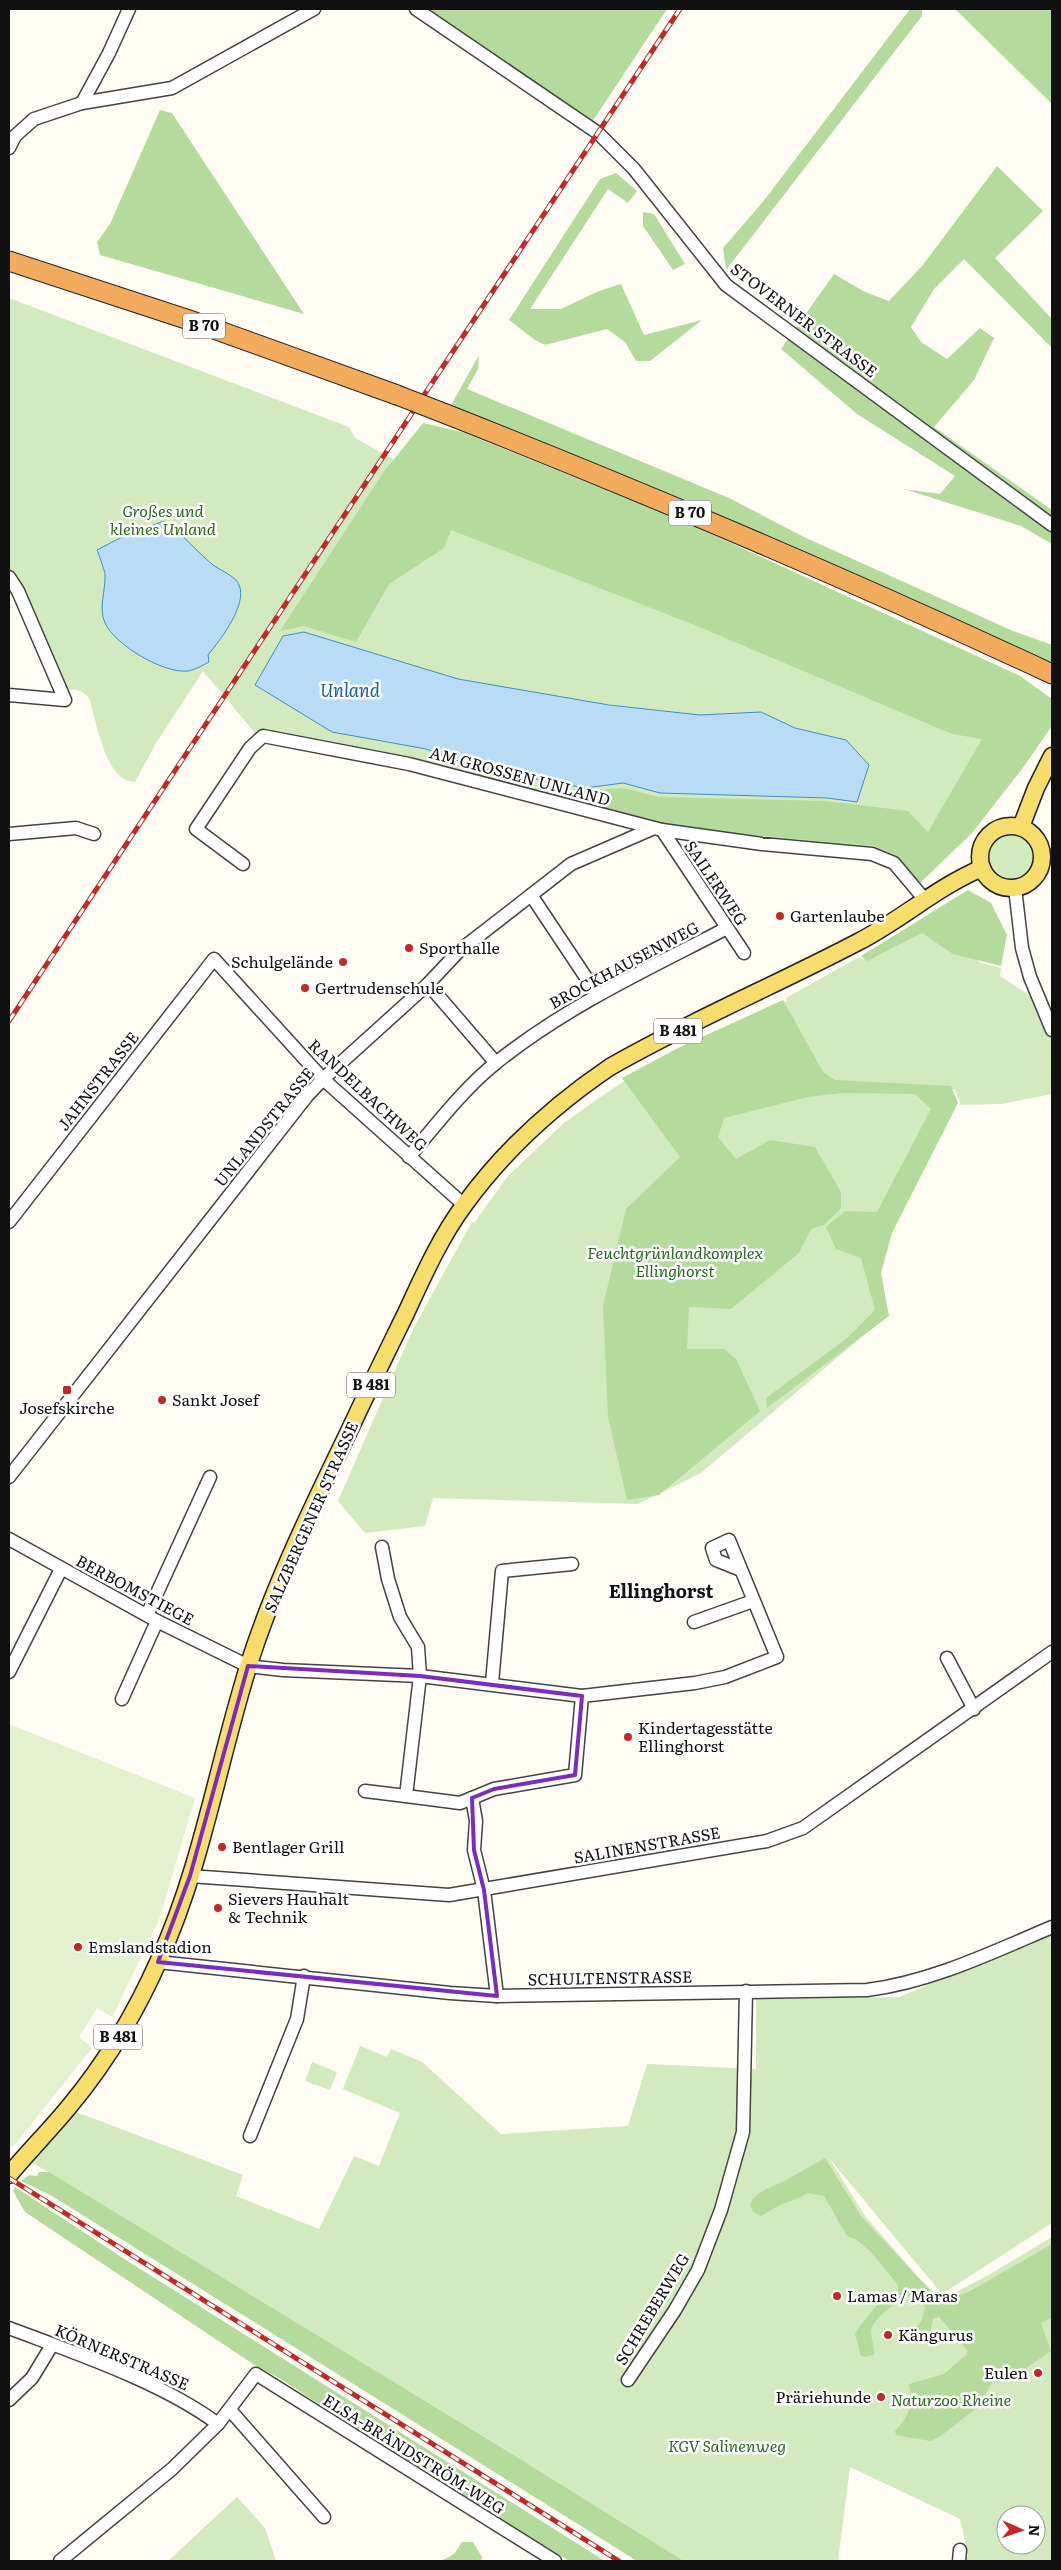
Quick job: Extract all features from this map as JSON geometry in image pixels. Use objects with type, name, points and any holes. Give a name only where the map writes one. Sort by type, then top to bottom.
[{"type":"highway","name":"B 70","points":[[9,261],[189,320],[446,414],[682,509],[850,581],[1052,674]]},
{"type":"main road","points":[[1021,827],[1036,788],[1052,756]]},
{"type":"main road","points":[[1009,825],[1021,827],[1029,830],[1040,844],[1047,862],[1030,882],[1014,888],[998,886],[992,882],[982,868],[980,857],[982,845],[988,835],[998,828],[1009,825]]},
{"type":"main road","name":"SALZBERGENER STRASSE","points":[[9,2175],[69,2106],[97,2070],[124,2027],[158,1962],[190,1876],[248,1666],[270,1605],[307,1520],[423,1276],[464,1205],[491,1170],[545,1116],[578,1089],[610,1067],[857,943],[898,919],[947,885],[982,868]]},
{"type":"street","points":[[82,104],[130,9]]},
{"type":"street","points":[[9,148],[15,136],[34,118],[82,104],[172,88],[314,9]]},
{"type":"street","name":"STOVERNER STRASSE","points":[[421,11],[598,133],[634,169],[726,285],[1052,525]]},
{"type":"street","points":[[9,577],[65,700],[9,696]]},
{"type":"street","name":"AM GROSSEN UNLAND","points":[[243,864],[196,829],[250,748],[263,736],[410,764],[658,829],[762,844],[872,854],[894,863],[925,900]]},
{"type":"street","points":[[9,834],[76,828],[94,834]]},
{"type":"street","name":"UNLANDSTRASSE","points":[[9,1477],[307,1096],[323,1079],[428,984],[458,952],[570,864],[658,829]]},
{"type":"street","name":"SAILERWEG","points":[[658,829],[744,953]]},
{"type":"street","points":[[1014,888],[1022,948],[1030,978],[1052,1030]]},
{"type":"street","points":[[531,895],[597,994]]},
{"type":"street","name":"BROCKHAUSENWEG","points":[[409,1156],[452,1107],[496,1063],[546,1026],[597,994],[727,928]]},
{"type":"street","name":"RANDELBACHWEG","points":[[214,959],[323,1079],[464,1205]]},
{"type":"street","name":"JAHNSTRASSE","points":[[9,1222],[214,959]]},
{"type":"street","points":[[428,984],[496,1063]]},
{"type":"street","points":[[122,1699],[152,1618],[210,1477]]},
{"type":"street","name":"BERBOMSTIEGE","points":[[9,1539],[152,1618],[248,1666],[283,1670],[420,1676],[492,1683],[582,1696],[695,1683],[725,1677],[777,1657],[753,1601]]},
{"type":"street","points":[[382,1547],[388,1579],[400,1617],[418,1647],[420,1676],[406,1796]]},
{"type":"street","points":[[492,1683],[502,1572],[572,1564]]},
{"type":"street","points":[[9,1672],[61,1569]]},
{"type":"street","points":[[694,1622],[753,1601],[741,1570]]},
{"type":"street","name":"SALINENSTRASSE","points":[[190,1876],[448,1895],[764,1842],[803,1828],[974,1709],[1052,1652]]},
{"type":"street","points":[[947,1658],[974,1709]]},
{"type":"street","points":[[364,1791],[460,1803],[494,1789],[575,1775],[582,1696]]},
{"type":"street","points":[[472,1798],[476,1821],[474,1850],[484,1890],[497,1996]]},
{"type":"street","name":"SCHULTENSTRASSE","points":[[158,1962],[450,1993],[497,1996],[867,1990],[896,1986],[981,1957],[1052,1927]]},
{"type":"street","points":[[250,2136],[298,2019],[304,1976]]},
{"type":"street","name":"SCHREBERWEG","points":[[628,2380],[675,2310],[698,2270],[721,2210],[743,2132],[746,1992]]},
{"type":"street","name":"KÖRNERSTRASSE","points":[[9,2328],[195,2407],[218,2424]]},
{"type":"street","points":[[9,2400],[32,2378],[52,2345]]},
{"type":"street","name":"ELSA-BRÄNDSTRÖM-WEG","points":[[230,2410],[256,2374],[555,2561]]},
{"type":"street","points":[[60,2561],[172,2469],[230,2410],[324,2518]]},
{"type":"highlighted area","points":[[248,1666],[420,1676],[582,1696],[575,1775],[494,1789],[472,1798],[474,1850],[484,1890],[497,1996],[158,1962],[190,1876]]},
{"type":"green space","points":[[432,9],[667,9],[592,122],[579,118],[432,12]]},
{"type":"green space","points":[[910,9],[922,9],[922,16],[726,270],[723,248],[762,203]]},
{"type":"green space","points":[[955,9],[1052,9],[1052,104]]},
{"type":"green space","points":[[160,110],[172,113],[304,314],[100,255],[97,242],[110,224]]},
{"type":"green space","points":[[997,166],[1043,211],[995,258],[1052,319],[1052,348],[964,259],[934,289],[911,327],[921,342],[947,359],[980,328],[994,338],[974,380],[934,427],[1052,510],[1052,544],[1021,526],[904,489],[940,494],[955,476],[857,414],[781,349],[834,274],[865,292],[889,301],[922,266]]},
{"type":"green space","points":[[616,173],[637,191],[628,203],[608,189],[530,309],[561,309],[599,291],[621,284],[644,335],[702,320],[650,361],[636,361],[625,342],[607,329],[545,345],[535,340],[509,320],[600,179]]},
{"type":"green space","points":[[643,212],[654,214],[685,264],[673,270],[643,226]]},
{"type":"green space","name":"Großes und kleines Unland","points":[[9,298],[349,427],[355,438],[404,465],[1043,731],[914,881],[889,853],[863,847],[706,833],[675,827],[565,797],[384,758],[284,732],[268,731],[256,734],[203,671],[156,743],[135,782],[125,779],[116,772],[109,762],[89,698],[77,690],[62,690],[9,575]]},
{"type":"green space","points":[[479,355],[478,369],[467,389],[729,498],[806,538],[1013,631],[1052,645],[1052,666],[450,407]]},
{"type":"green space","points":[[423,423],[462,432],[679,519],[1020,676],[1052,699],[1052,726],[1022,769],[972,833],[919,884],[896,855],[875,846],[687,829],[582,801],[581,791],[623,788],[659,797],[826,801],[908,811],[928,832],[982,739],[952,734],[697,626],[451,530],[444,548],[389,584],[356,642],[304,626],[280,631],[383,473]]},
{"type":"green space","points":[[1011,832],[1025,836],[1032,843],[1036,857],[1032,871],[1025,878],[1011,882],[997,878],[990,871],[986,857],[990,843],[997,836]]},
{"type":"green space","points":[[968,890],[991,903],[1007,935],[1001,966],[953,954],[922,933],[867,961],[861,956]]},
{"type":"green space","name":"Feuchtgrünlandkomplex Ellinghorst","points":[[928,922],[981,963],[1001,968],[1000,976],[1052,1010],[1052,1094],[1001,1104],[961,1105],[955,1089],[951,1089],[875,1237],[877,1324],[701,1473],[638,1504],[433,1498],[425,1526],[365,1533],[338,1501],[414,1327],[472,1222],[474,1223],[508,1176],[564,1123],[629,1078],[787,1001],[786,998],[859,957],[863,960]]},
{"type":"green space","points":[[783,1000],[823,1072],[835,1080],[951,1086],[958,1103],[892,1233],[881,1273],[889,1316],[767,1408],[766,1398],[846,1339],[875,1310],[861,1258],[836,1249],[826,1227],[845,1211],[877,1212],[931,1109],[915,1094],[842,1093],[808,1097],[724,1118],[718,1137],[736,1159],[770,1140],[815,1147],[841,1192],[841,1208],[824,1225],[811,1229],[799,1253],[731,1309],[689,1307],[687,1349],[724,1349],[736,1359],[760,1411],[659,1495],[627,1500],[608,1417],[603,1306],[626,1209],[680,1157],[622,1078],[678,1048]]},
{"type":"green space","name":"Emslandstadion","points":[[9,1724],[195,1798],[159,1920],[112,2017],[97,2008],[79,2037],[92,2048],[13,2147],[9,2144]]},
{"type":"green space","points":[[1052,1932],[1052,2223],[942,2294],[829,2158],[865,2216],[919,2278],[942,2299],[985,2277],[1052,2237],[1052,2561],[966,2561],[968,2555],[960,2519],[850,2467],[838,2561],[684,2561],[526,2462],[30,2161],[76,2112],[243,2175],[236,2196],[319,2229],[354,2156],[379,2166],[400,2113],[343,2089],[360,2046],[387,2057],[391,2049],[422,2062],[501,2134],[628,2126],[647,2064],[756,2069],[756,1999],[899,1997]],"holes":[[[729,2207],[703,2270],[623,2382]]]},
{"type":"green space","points":[[312,2062],[337,2072],[330,2090],[305,2081]]},
{"type":"green space","name":"Naturzoo Rheine","points":[[825,2158],[861,2216],[942,2303],[972,2290],[1052,2244],[1052,2318],[1041,2323],[1051,2351],[1012,2378],[993,2381],[979,2406],[941,2436],[930,2441],[896,2435],[895,2431],[909,2410],[911,2398],[909,2384],[944,2374],[967,2354],[967,2350],[939,2317],[933,2319],[929,2338],[925,2343],[918,2343],[912,2339],[911,2331],[921,2322],[925,2308],[921,2301],[906,2295],[880,2316],[873,2326],[871,2332],[874,2355],[861,2356],[855,2334],[868,2315],[887,2296],[898,2291],[898,2285],[871,2252],[857,2240],[847,2236],[824,2196],[808,2193],[778,2206],[761,2216],[753,2212],[750,2204],[762,2191]]},
{"type":"green space","points":[[39,2172],[49,2172],[519,2458],[684,2561],[637,2561],[52,2196],[21,2181],[29,2175],[37,2176]]},
{"type":"green space","points":[[15,2187],[126,2260],[605,2561],[569,2561],[362,2433],[281,2379],[256,2366],[25,2212],[13,2191]]},
{"type":"green space","points":[[237,2497],[265,2528],[276,2561],[168,2561]]},
{"type":"green space","points":[[462,2542],[473,2542],[482,2557],[481,2561],[441,2561],[454,2554]]},
{"type":"water","points":[[164,521],[213,565],[234,578],[240,588],[238,608],[227,630],[208,655],[209,662],[188,671],[166,668],[129,649],[110,632],[102,611],[105,574],[97,550],[124,536]]},
{"type":"water","name":"Unland","points":[[304,632],[458,679],[609,705],[700,715],[761,712],[795,728],[846,740],[869,765],[857,802],[827,798],[660,793],[623,783],[585,788],[478,768],[426,749],[332,732],[255,685],[283,636]]},
{"type":"railway","points":[[9,1021],[680,9]]},
{"type":"railway","points":[[9,2178],[619,2561]]},
{"type":"place","name":"Gartenlaube","points":[[780,916]]},
{"type":"place","name":"Sporthalle","points":[[409,948]]},
{"type":"place","name":"Schulgelände","points":[[343,962]]},
{"type":"place","name":"Gertrudenschule","points":[[305,988]]},
{"type":"place","name":"Josefskirche","points":[[67,1390]]},
{"type":"place","name":"Sankt Josef","points":[[162,1400]]},
{"type":"place","name":"Kindertagesstätte Ellinghorst","points":[[628,1737]]},
{"type":"place","name":"Bentlager Grill","points":[[222,1847]]},
{"type":"place","name":"Sievers Hauhalt & Technik","points":[[218,1908]]},
{"type":"place","name":"Emslandstadion","points":[[78,1947]]},
{"type":"place","name":"Lamas / Maras","points":[[837,2296]]},
{"type":"place","name":"Kängurus","points":[[888,2335]]},
{"type":"place","name":"Eulen","points":[[1038,2373]]},
{"type":"place","name":"Präriehunde","points":[[881,2397]]},
{"type":"district","name":"Ellinghorst","points":[[661,1592]]},
{"type":"park label","name":"KGV Salinenweg","points":[[727,2446]]}]
